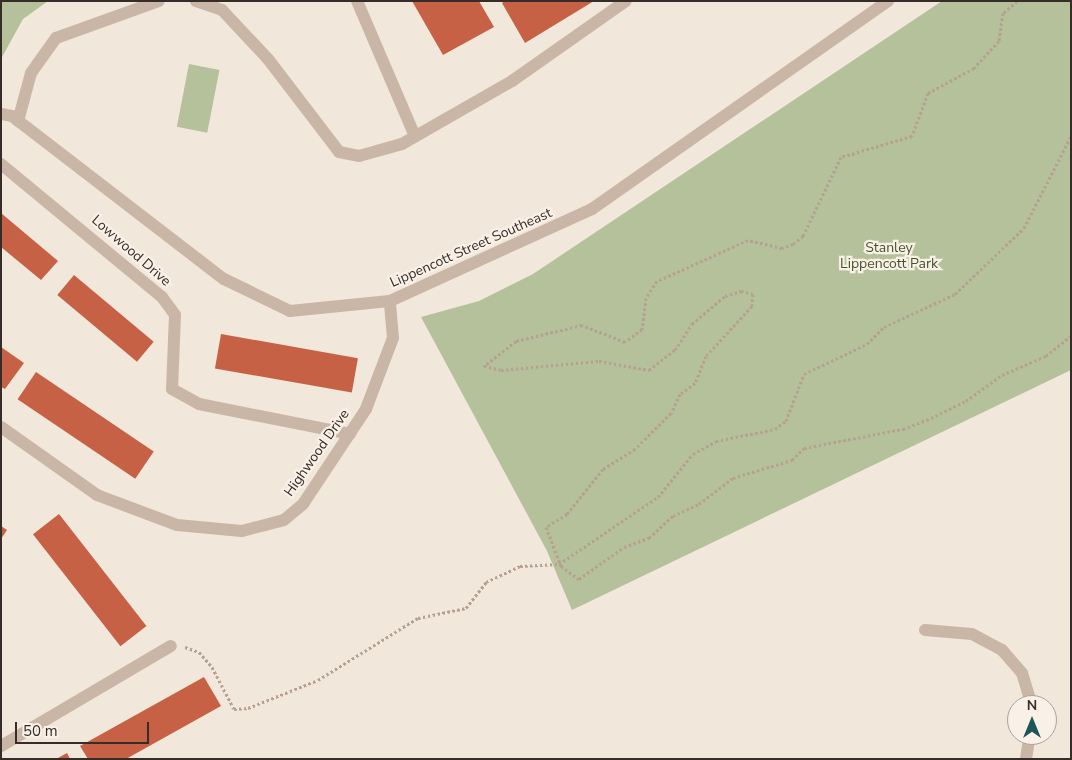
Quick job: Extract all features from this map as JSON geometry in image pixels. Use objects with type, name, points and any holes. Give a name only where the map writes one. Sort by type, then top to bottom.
[{"type":"street","points":[[18,121],[31,73],[56,38],[159,1]]},
{"type":"street","points":[[196,1],[222,10],[268,59],[339,152],[375,154],[415,136],[512,81],[626,1]]},
{"type":"street","points":[[357,1],[415,136]]},
{"type":"street","name":"Lippencott Street Southeast","points":[[1,114],[18,121],[224,279],[248,291],[290,311],[390,301],[592,209],[888,1]]},
{"type":"street","name":"Lowwood Drive","points":[[1,164],[162,297],[175,315],[172,389],[199,404],[350,434]]},
{"type":"street","name":"Highwood Drive","points":[[1,427],[97,495],[177,525],[214,531],[242,531],[284,520],[303,504],[366,409],[393,338],[390,301]]},
{"type":"street","points":[[925,630],[972,634],[1002,650],[1022,673],[1029,695]]},
{"type":"street","points":[[1,746],[171,646]]},
{"type":"street","points":[[1026,759],[1028,745]]},
{"type":"path","points":[[1017,1],[1003,13],[999,41],[974,68],[928,93],[912,136],[841,157],[803,236],[793,244],[776,248],[748,240],[657,281],[646,298],[642,329],[625,342],[582,325],[516,340],[485,362],[485,369],[491,370],[582,360],[649,370],[675,350],[692,324],[725,296],[741,291],[753,294],[752,306],[706,356],[695,383],[680,394],[671,413],[635,449],[603,469],[567,514],[549,522],[548,541],[559,564],[574,577],[586,577],[733,478],[792,460],[804,448],[903,429],[931,418],[966,401],[1002,375],[1046,356],[1071,336]]},
{"type":"path","points":[[171,646],[199,652],[212,667],[234,709],[248,708],[318,680],[418,618],[466,608],[486,582],[520,566],[559,564],[658,497],[693,454],[716,441],[775,429],[786,421],[804,374],[845,356],[884,327],[955,294],[1024,228],[1071,136]]},
{"type":"green space","points":[[1,1],[48,1],[23,19],[1,59]]},
{"type":"green space","name":"Stanley Lippencott Park","points":[[942,1],[1071,1],[1071,370],[572,610],[547,551],[421,317],[479,301],[533,274]]},
{"type":"green space","points":[[189,64],[219,70],[207,133],[177,127]]},
{"type":"building","points":[[412,1],[479,1],[494,27],[443,55]]},
{"type":"building","points":[[505,1],[594,1],[525,43],[502,3]]},
{"type":"building","points":[[1,213],[58,261],[41,280],[1,247]]},
{"type":"building","points":[[74,275],[154,342],[137,362],[57,295]]},
{"type":"building","points":[[221,334],[358,358],[352,393],[215,368]]},
{"type":"building","points":[[1,347],[24,363],[5,389],[1,387]]},
{"type":"building","points":[[36,372],[154,451],[135,479],[18,399]]},
{"type":"building","points":[[59,514],[146,626],[120,646],[33,534]]},
{"type":"building","points":[[1,526],[7,530],[1,539]]},
{"type":"building","points":[[204,677],[221,706],[126,759],[88,759],[80,746]]},
{"type":"building","points":[[67,753],[70,759],[56,759]]}]
